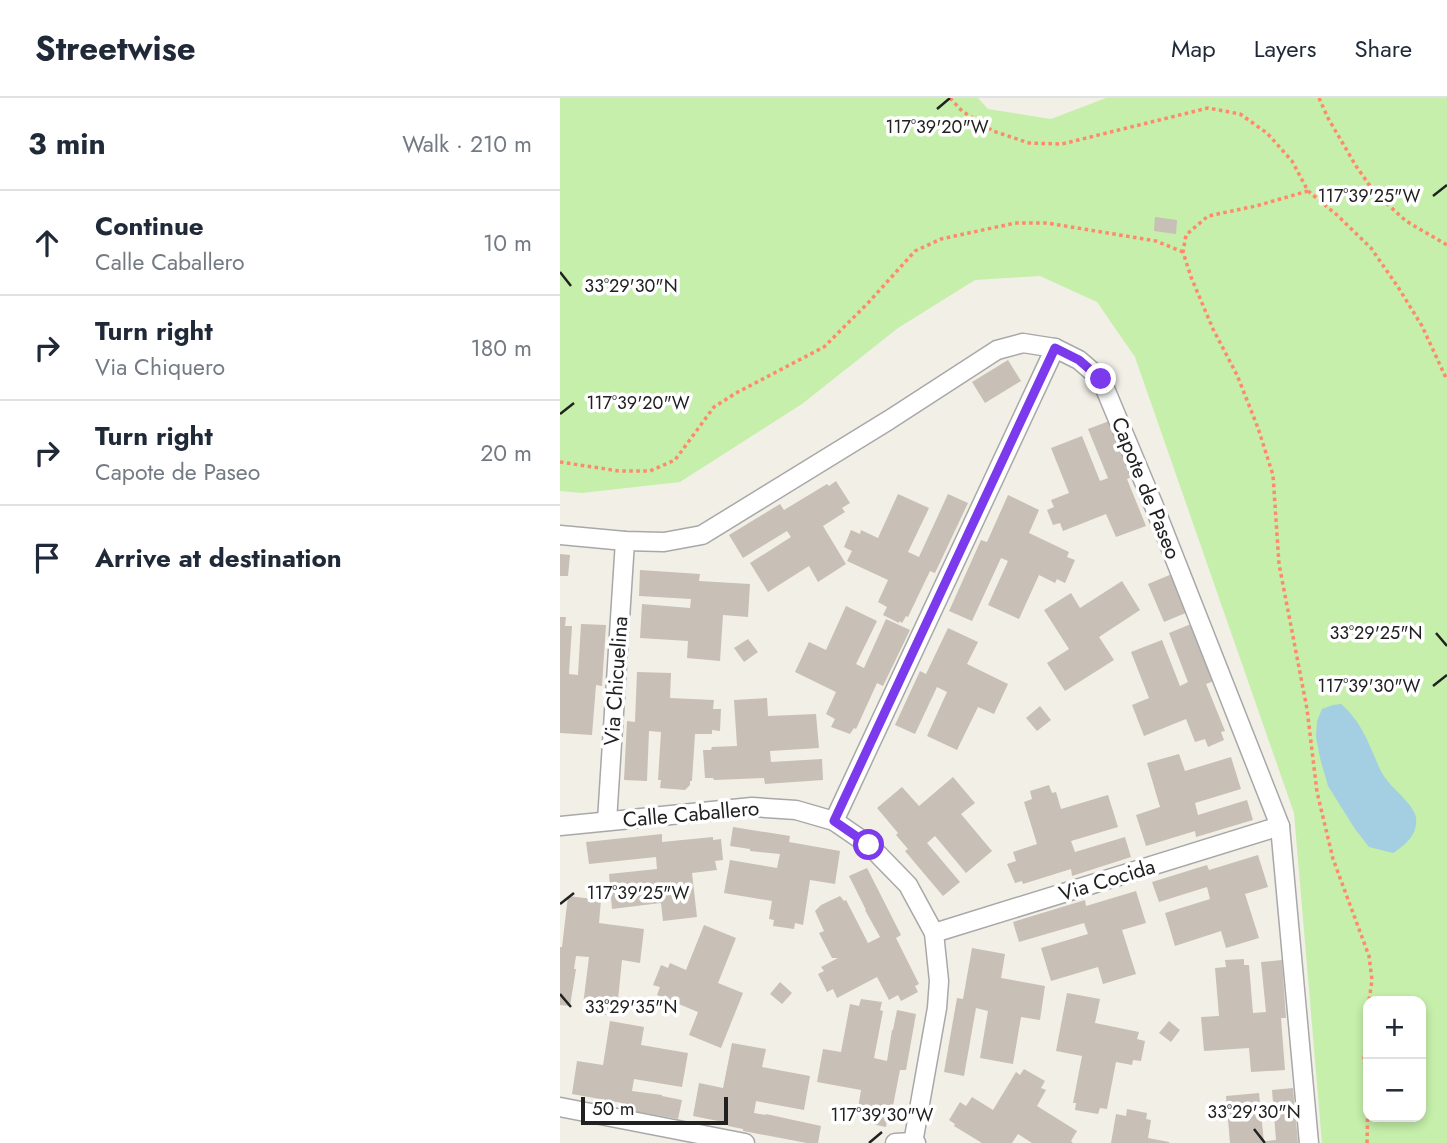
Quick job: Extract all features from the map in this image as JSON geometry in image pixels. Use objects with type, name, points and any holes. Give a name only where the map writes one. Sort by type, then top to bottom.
[{"type":"street","name":"Capote de Paseo","points":[[560,535],[664,542],[702,535],[997,350],[1023,343],[1055,348],[1079,360],[1101,379],[1280,827],[1309,1143]]},
{"type":"street","points":[[834,821],[1055,348]]},
{"type":"street","name":"Via Chicuelina","points":[[607,821],[625,541]]},
{"type":"street","name":"Calle Caballero","points":[[560,826],[752,807],[796,810],[834,821],[869,845],[908,885],[934,933],[939,981],[937,1008],[909,1143]]},
{"type":"street","name":"Via Cocida","points":[[934,933],[1280,827]]},
{"type":"street","points":[[560,1107],[746,1143]]},
{"type":"path","points":[[950,98],[962,111],[993,131],[1030,143],[1062,144],[1208,108],[1240,114],[1267,134],[1292,160],[1308,191],[1371,248],[1422,326],[1447,380]]},
{"type":"path","points":[[1319,98],[1356,166],[1375,193],[1406,221],[1447,245]]},
{"type":"path","points":[[1308,191],[1208,216],[1186,234],[1183,252],[1204,308],[1254,417],[1273,475],[1279,564],[1307,709],[1317,792],[1333,859],[1369,956],[1372,980],[1370,996]]},
{"type":"path","points":[[560,462],[619,471],[650,471],[675,460],[714,407],[824,347],[915,251],[941,239],[1016,223],[1047,223],[1156,241],[1183,252]]},
{"type":"path","points":[[1364,1059],[1368,1097],[1367,1143]]},
{"type":"green space","points":[[560,98],[978,98],[988,109],[1051,119],[1106,98],[1447,98],[1447,1143],[1322,1143],[1294,813],[1135,357],[1097,302],[1040,276],[975,280],[898,328],[802,404],[680,482],[582,493],[560,491]]},
{"type":"water","points":[[1341,704],[1362,730],[1385,777],[1415,813],[1413,834],[1393,853],[1369,847],[1328,786],[1316,737],[1317,721],[1322,709]]},
{"type":"building","points":[[1155,217],[1177,220],[1176,234],[1154,231]]},
{"type":"building","points":[[1008,360],[1021,381],[985,403],[972,382]]},
{"type":"building","points":[[1112,420],[1134,476],[1127,479],[1146,526],[1116,537],[1106,514],[1063,531],[1060,523],[1053,525],[1047,510],[1054,507],[1051,500],[1069,493],[1051,448],[1082,436],[1100,481],[1108,478],[1088,429]]},
{"type":"building","points":[[836,481],[850,503],[842,508],[845,512],[823,526],[846,564],[818,582],[809,566],[768,592],[750,563],[791,537],[787,531],[743,558],[729,535],[780,504],[784,510]]},
{"type":"building","points":[[898,494],[929,508],[908,552],[919,557],[948,494],[968,503],[935,573],[930,571],[908,617],[906,616],[902,623],[883,615],[887,607],[878,602],[888,580],[847,561],[852,551],[844,547],[851,530],[860,534],[861,530],[878,538]]},
{"type":"building","points":[[1008,495],[1039,510],[1029,533],[1069,552],[1067,557],[1075,560],[1065,583],[1057,579],[1055,583],[1039,575],[1019,619],[988,605],[1008,561],[1001,558],[972,621],[949,611],[981,540],[987,542]]},
{"type":"building","points":[[560,554],[570,555],[568,576],[560,576]]},
{"type":"building","points":[[640,570],[700,574],[699,581],[750,584],[748,617],[723,615],[720,661],[687,658],[688,641],[640,638],[642,604],[690,608],[691,599],[639,596]]},
{"type":"building","points":[[1172,574],[1188,612],[1164,622],[1148,584]]},
{"type":"building","points":[[1122,581],[1140,610],[1099,637],[1114,660],[1065,691],[1047,663],[1069,649],[1044,610],[1071,593],[1080,608]]},
{"type":"building","points":[[846,606],[877,621],[856,664],[864,668],[886,619],[910,630],[883,686],[877,683],[856,729],[850,734],[831,727],[835,719],[826,714],[836,692],[795,672],[809,642],[826,650]]},
{"type":"building","points":[[560,617],[566,617],[565,626],[572,626],[569,674],[578,675],[581,624],[606,625],[602,686],[596,685],[592,735],[560,733]]},
{"type":"building","points":[[1191,624],[1214,681],[1206,684],[1225,731],[1221,732],[1224,740],[1208,747],[1205,739],[1195,742],[1186,719],[1144,736],[1132,705],[1149,698],[1131,652],[1162,640],[1180,686],[1188,682],[1169,633]]},
{"type":"building","points":[[948,628],[978,642],[967,664],[1008,684],[994,714],[978,707],[957,750],[927,736],[947,692],[937,687],[915,734],[895,725],[920,671],[926,674]]},
{"type":"building","points":[[748,639],[758,652],[744,662],[734,648]]},
{"type":"building","points":[[637,672],[671,673],[670,698],[714,700],[713,709],[721,709],[720,731],[695,734],[692,781],[685,790],[660,788],[661,780],[658,780],[661,732],[649,731],[647,781],[624,780],[627,721],[635,722]]},
{"type":"building","points":[[767,698],[768,716],[816,714],[819,748],[770,751],[771,762],[822,759],[823,780],[765,784],[764,778],[705,778],[703,750],[737,746],[734,700]]},
{"type":"building","points":[[1040,706],[1051,720],[1037,731],[1026,718]]},
{"type":"building","points":[[1179,754],[1185,771],[1231,757],[1241,789],[1195,803],[1198,815],[1247,800],[1253,820],[1196,837],[1195,831],[1146,846],[1136,815],[1160,807],[1147,763]]},
{"type":"building","points":[[953,777],[975,803],[961,814],[992,851],[966,873],[935,836],[927,843],[960,882],[943,896],[905,851],[908,849],[896,835],[898,833],[877,808],[902,787],[919,806]]},
{"type":"building","points":[[1049,785],[1052,793],[1056,792],[1061,809],[1108,795],[1118,827],[1071,841],[1075,852],[1125,837],[1131,857],[1072,876],[1071,869],[1023,884],[1022,881],[1015,883],[1007,864],[1016,861],[1013,852],[1037,844],[1024,802],[1032,799],[1030,791]]},
{"type":"building","points":[[733,827],[790,836],[789,842],[840,851],[835,884],[810,880],[803,925],[795,923],[794,929],[773,926],[774,920],[769,919],[772,901],[724,893],[730,860],[777,868],[780,854],[730,846]]},
{"type":"building","points":[[662,834],[662,842],[713,837],[713,840],[721,839],[723,860],[715,861],[717,870],[692,873],[697,917],[663,921],[661,903],[612,909],[609,874],[657,869],[656,857],[589,864],[586,842]]},
{"type":"building","points":[[1258,855],[1268,887],[1245,894],[1259,938],[1226,948],[1221,931],[1175,946],[1165,913],[1210,899],[1207,887],[1159,902],[1152,882],[1207,865],[1209,870]]},
{"type":"building","points":[[867,868],[901,935],[896,938],[919,984],[915,986],[918,992],[901,1001],[898,995],[889,1000],[877,977],[837,998],[833,989],[827,992],[818,974],[824,971],[821,967],[838,958],[832,958],[819,933],[824,931],[815,911],[821,905],[840,896],[846,900],[868,943],[880,937],[849,876]]},
{"type":"building","points":[[1136,891],[1146,923],[1122,930],[1136,974],[1103,984],[1098,967],[1051,981],[1041,948],[1088,934],[1084,923],[1019,942],[1013,922],[1085,900],[1086,906]]},
{"type":"building","points":[[568,896],[601,900],[599,923],[644,929],[640,963],[622,960],[617,1009],[608,1008],[607,1015],[586,1013],[587,1006],[583,1005],[589,957],[576,956],[570,1006],[560,1005],[560,947]]},
{"type":"building","points":[[704,925],[736,938],[718,983],[743,993],[721,1048],[689,1035],[698,1012],[657,995],[660,987],[653,985],[661,965],[668,968],[670,963],[686,970]]},
{"type":"building","points":[[972,948],[1005,954],[1001,978],[1045,986],[1040,1020],[1021,1017],[1013,1064],[980,1058],[988,1011],[976,1008],[964,1076],[944,1072],[957,998],[963,999]]},
{"type":"building","points":[[1244,959],[1244,965],[1249,965],[1253,1013],[1266,1012],[1261,962],[1282,960],[1286,1018],[1281,1018],[1285,1070],[1251,1072],[1249,1048],[1204,1051],[1201,1017],[1219,1016],[1215,968],[1226,967],[1225,960]]},
{"type":"building","points":[[780,982],[792,993],[782,1004],[770,994]]},
{"type":"building","points":[[1067,993],[1100,999],[1095,1023],[1139,1032],[1137,1039],[1145,1041],[1141,1061],[1133,1060],[1132,1065],[1116,1062],[1107,1109],[1100,1108],[1098,1114],[1075,1110],[1076,1103],[1073,1103],[1082,1056],[1056,1051]]},
{"type":"building","points":[[861,999],[882,1002],[880,1010],[883,1011],[874,1058],[887,1061],[897,1010],[916,1014],[906,1070],[900,1070],[890,1121],[887,1120],[886,1127],[866,1123],[867,1116],[857,1114],[861,1090],[817,1082],[823,1049],[841,1052],[850,1004],[859,1006]]},
{"type":"building","points":[[610,1021],[644,1027],[641,1045],[688,1053],[682,1087],[634,1079],[632,1091],[682,1100],[678,1119],[621,1109],[622,1103],[572,1094],[577,1061],[603,1065]]},
{"type":"building","points":[[1169,1021],[1180,1030],[1171,1042],[1159,1033]]},
{"type":"building","points":[[732,1043],[766,1049],[762,1067],[810,1076],[804,1110],[756,1101],[754,1113],[821,1126],[818,1143],[743,1131],[728,1126],[728,1123],[693,1116],[699,1083],[723,1088]]},
{"type":"building","points":[[1024,1069],[1045,1081],[1041,1088],[1046,1090],[1037,1106],[1077,1131],[1071,1141],[1073,1143],[1032,1143],[1018,1134],[1012,1143],[982,1143],[949,1120],[960,1102],[966,1106],[972,1097],[993,1110],[1016,1072],[1020,1075]]},
{"type":"building","points":[[1293,1088],[1298,1143],[1266,1143],[1276,1140],[1272,1090]]},
{"type":"building","points":[[1259,1093],[1264,1143],[1230,1143],[1226,1096]]},
{"type":"building","points":[[1127,1109],[1147,1113],[1146,1119],[1151,1120],[1148,1138],[1169,1143],[1111,1143],[1116,1114],[1126,1116]]},
{"type":"route","points":[[869,845],[834,821],[1055,348],[1079,360],[1101,379]]}]
